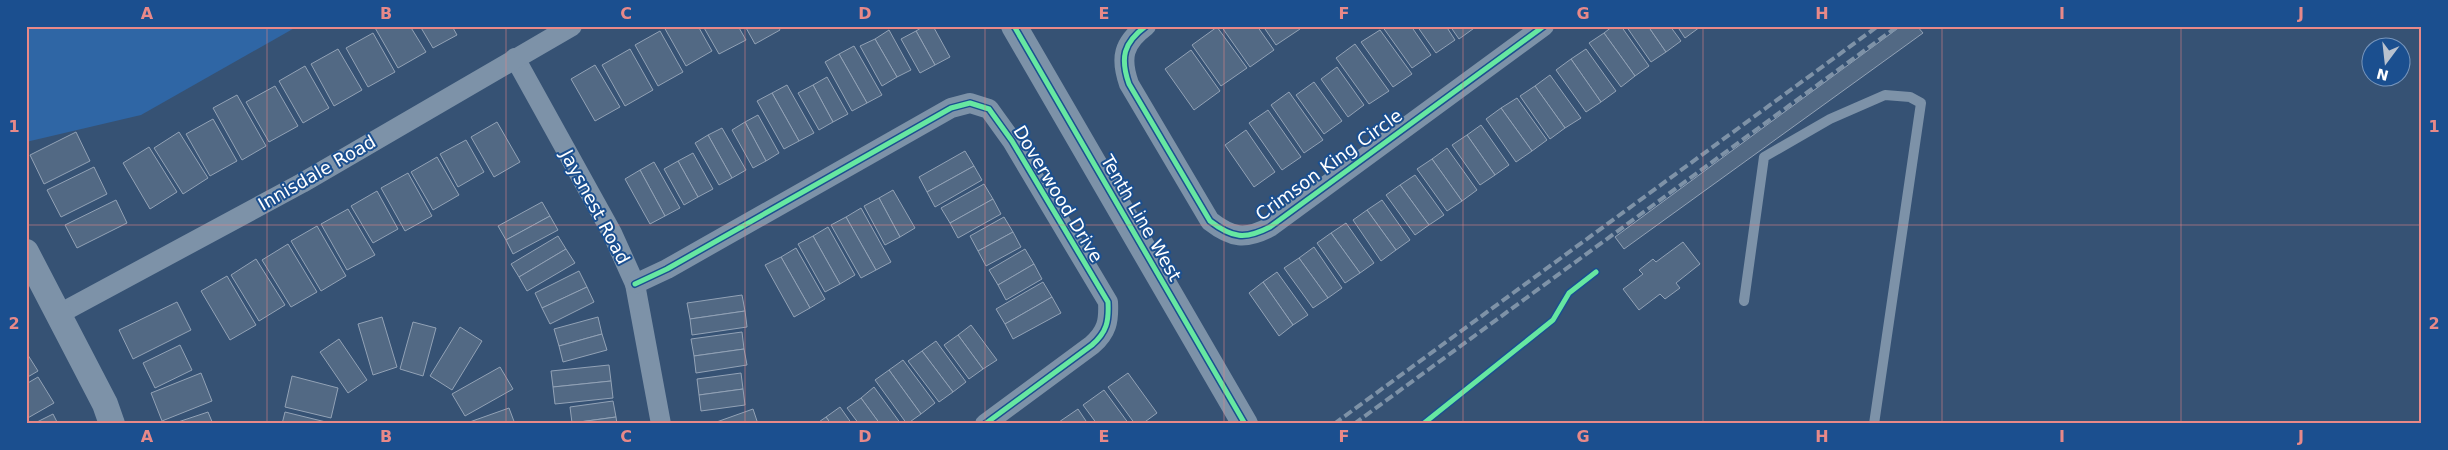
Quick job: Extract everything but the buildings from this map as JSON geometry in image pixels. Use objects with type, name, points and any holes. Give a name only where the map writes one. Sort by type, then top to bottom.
[{"type":"street","name":"Innisdale Road","points":[[59,314],[302,183],[572,26]]},
{"type":"street","name":"Tenth Line West","points":[[1014,26],[1245,424]]},
{"type":"street","name":"Crimson King Circle","points":[[1146,26],[1130,40],[1125,52],[1125,73],[1129,84],[1210,221],[1225,233],[1240,236],[1257,233],[1270,227],[1544,26]]},
{"type":"street","name":"Jaysnest Road","points":[[515,58],[612,233],[634,284],[661,424]]},
{"type":"street","name":"Doverwood Drive","points":[[634,284],[667,269],[951,108],[970,103],[989,109],[1012,141],[1108,302],[1109,321],[1102,337],[985,424]]},
{"type":"street","points":[[26,252],[105,404],[112,424]]},
{"type":"lane","points":[[1744,301],[1764,157],[1830,120],[1885,95],[1910,97],[1921,103],[1874,424]]},
{"type":"shaded area","points":[[26,26],[298,26],[141,115],[26,142]]},
{"type":"railway","points":[[1334,424],[1878,26]]},
{"type":"railway","points":[[1354,424],[1898,26]]},
{"type":"cycle path","points":[[1014,26],[1245,424]]},
{"type":"cycle path","points":[[1146,26],[1138,32],[1128,45],[1124,59],[1129,84],[1210,221],[1225,231],[1239,235],[1253,234],[1270,227],[1544,26]]},
{"type":"cycle path","points":[[635,284],[667,269],[951,108],[970,103],[989,109],[1012,141],[1108,302],[1108,309],[1104,331],[1092,345],[985,424]]},
{"type":"cycle path","points":[[1423,424],[1553,320],[1569,293],[1596,272]]}]
